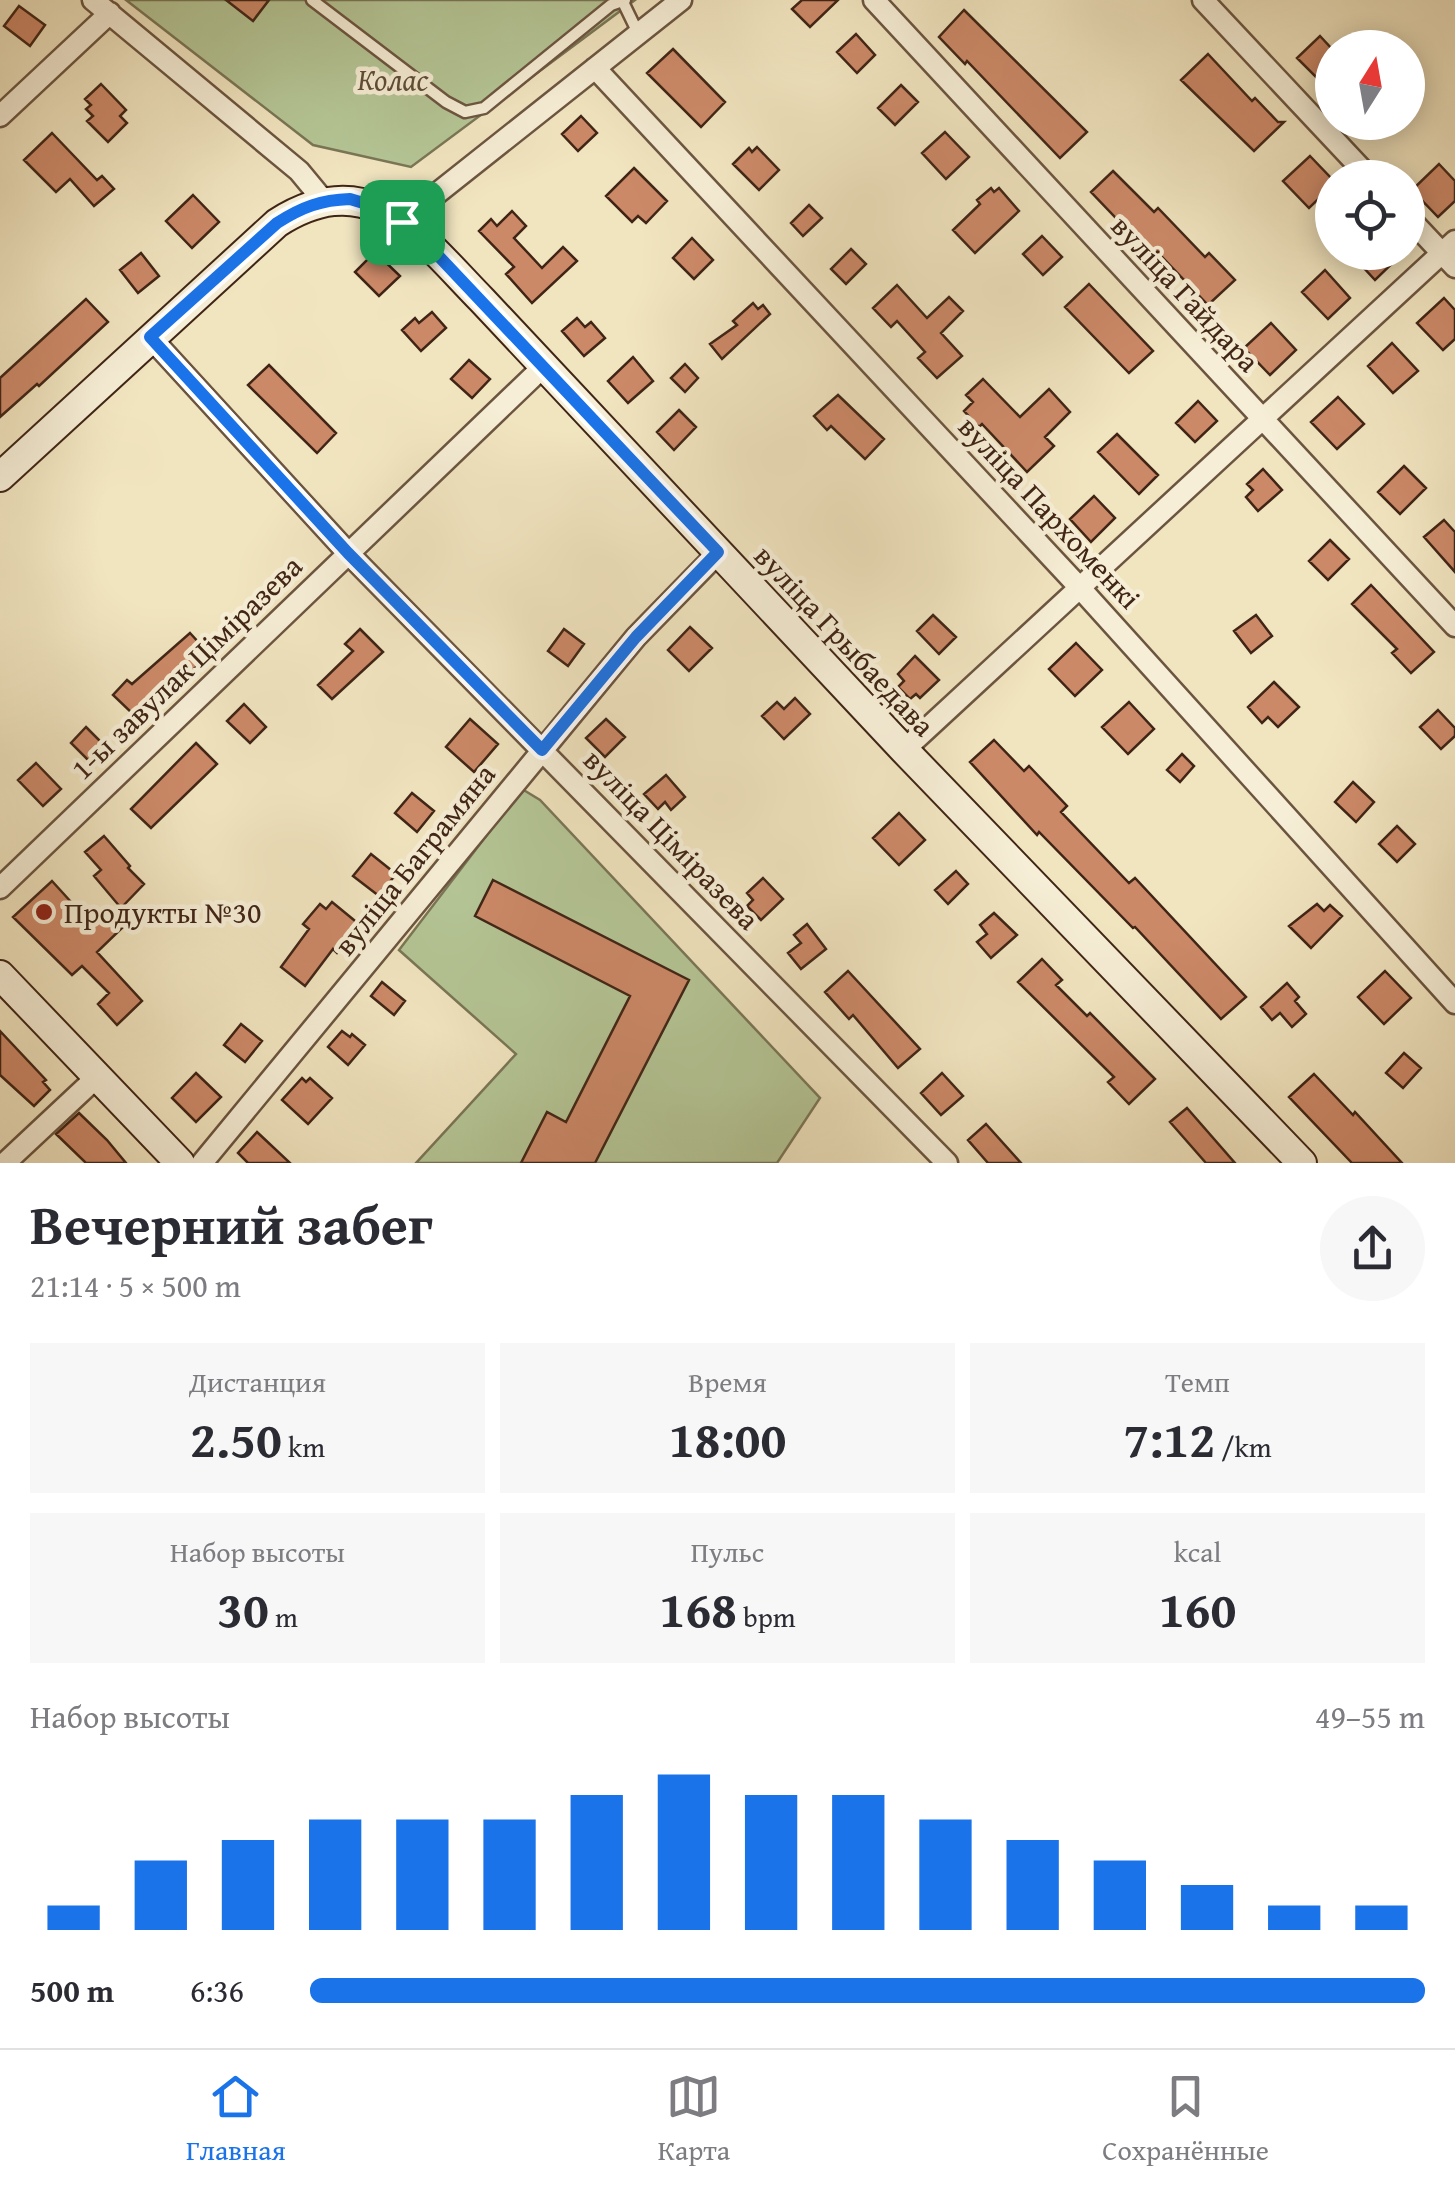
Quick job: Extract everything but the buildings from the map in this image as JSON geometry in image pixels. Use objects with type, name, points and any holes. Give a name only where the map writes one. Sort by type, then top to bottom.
[{"type":"street","points":[[402,222],[682,0]]},
{"type":"street","name":"вуліца Гайдара","points":[[874,0],[1455,626]]},
{"type":"street","points":[[1203,0],[1353,160]]},
{"type":"street","points":[[0,116],[101,6],[299,171],[322,200],[277,223],[0,477]]},
{"type":"street","name":"вуліца Пархоменкі","points":[[595,68],[1080,588],[1455,1003]]},
{"type":"street","name":"вуліца Грыбаедава","points":[[322,200],[350,199],[380,208],[430,247],[904,750],[1302,1163]]},
{"type":"street","points":[[904,750],[1261,418],[1451,254],[1425,232]]},
{"type":"street","name":"вуліца Ціміразева","points":[[150,337],[348,553],[948,1163]]},
{"type":"street","name":"1-ы завулак Ціміразева","points":[[0,888],[544,366]]},
{"type":"street","name":"вуліца Баграмяна","points":[[202,1163],[636,637],[718,552]]},
{"type":"street","points":[[0,975],[180,1163]]},
{"type":"street","points":[[5,1163],[98,1076]]},
{"type":"lane","points":[[312,0],[446,102],[465,112],[484,108],[612,5],[623,0],[638,33]]},
{"type":"green space","name":"Колас","points":[[126,0],[635,0],[411,167],[313,145]]},
{"type":"green space","points":[[522,789],[540,800],[820,1098],[777,1163],[416,1163],[516,1054],[399,950]]},
{"type":"place","name":"Продукты №30","points":[[44,912]]},
{"type":"route","points":[[350,199],[380,208],[402,222],[482,300],[718,552],[636,637],[542,750],[348,553],[150,337],[277,223],[300,209],[322,200],[350,199]]}]
